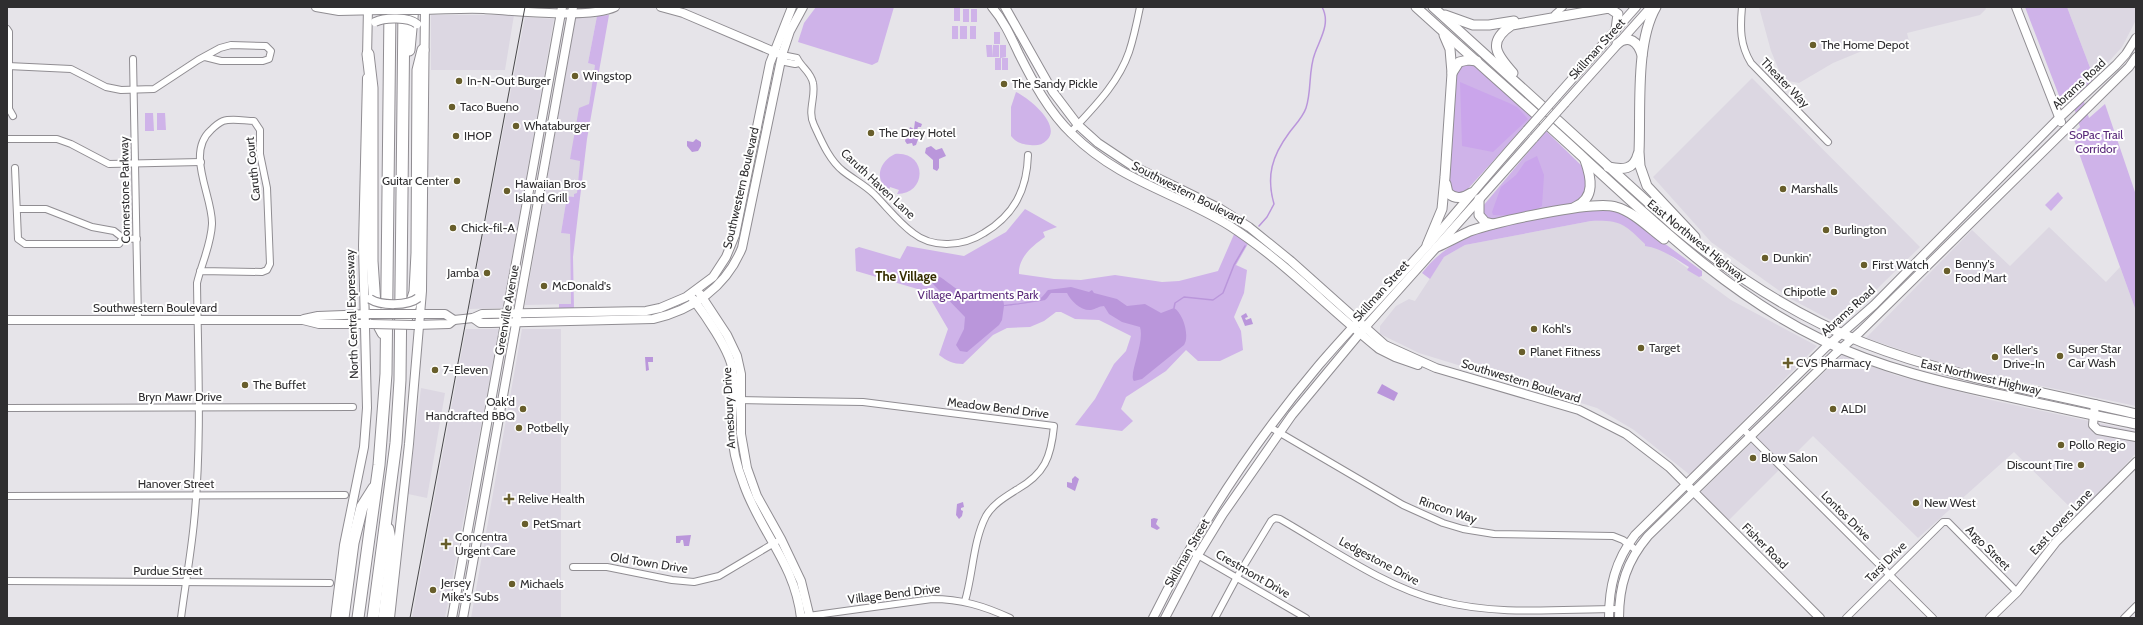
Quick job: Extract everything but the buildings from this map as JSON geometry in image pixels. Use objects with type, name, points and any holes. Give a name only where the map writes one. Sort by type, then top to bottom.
[{"type":"highway","points":[[373,618],[396,443],[402,335],[404,7]]},
{"type":"highway","points":[[358,618],[384,410],[387,340],[389,8]]},
{"type":"highway","points":[[404,88],[420,9]]},
{"type":"highway","points":[[402,335],[415,292],[417,253],[418,70],[424,50]]},
{"type":"highway","points":[[368,54],[372,88],[372,261],[376,320],[387,340]]},
{"type":"highway","points":[[343,618],[357,529],[362,507],[376,483]]},
{"type":"highway","points":[[384,618],[392,550],[386,516]]},
{"type":"main road","points":[[316,7],[339,11],[370,9],[463,9],[573,10],[596,12],[614,7]]},
{"type":"main road","name":"Caruth Haven Lane","points":[[661,7],[683,13],[782,55]]},
{"type":"main road","name":"Southwestern Boulevard","points":[[473,318],[480,323],[517,323],[541,317],[646,311],[673,303],[694,292],[720,268],[731,246],[739,224],[774,52],[792,7]]},
{"type":"main road","name":"Southwestern Boulevard","points":[[7,320],[302,320],[319,324],[417,325],[449,324],[454,320],[473,318],[482,314],[518,314],[541,317],[653,319],[674,314],[700,301],[717,286],[734,265],[742,248],[782,55],[790,31],[804,7]]},
{"type":"main road","name":"Southwestern Boulevard","points":[[992,7],[1005,24],[1041,96],[1070,133],[1101,159],[1131,178],[1230,226],[1359,328],[1385,346],[1436,368],[1579,410],[1626,434],[1669,467],[1693,491]]},
{"type":"main road","name":"Southwestern Boulevard","points":[[1005,7],[1052,92],[1078,125],[1098,143],[1118,157],[1219,208],[1263,238],[1291,261],[1359,328]]},
{"type":"main road","name":"East Northwest Highway","points":[[1416,7],[1692,256],[1712,272],[1771,312],[1831,344],[1905,371],[1999,395],[2136,424]]},
{"type":"main road","points":[[1436,10],[1473,25],[1481,26],[1591,7]]},
{"type":"main road","name":"Skillman Street","points":[[1165,618],[1198,555],[1238,491],[1278,433],[1406,268],[1636,7]]},
{"type":"main road","name":"Skillman Street","points":[[1153,618],[1189,550],[1232,482],[1270,427],[1322,361],[1359,328],[1414,274],[1651,7]]},
{"type":"main road","points":[[1656,7],[1646,28],[1642,56],[1639,152],[1640,166],[1648,186],[1693,236],[1705,252]]},
{"type":"main road","points":[[2016,7],[2059,118],[2065,128]]},
{"type":"main road","points":[[1524,90],[1514,74],[1498,56],[1497,47],[1500,34],[1512,25],[1609,8],[1618,14],[1616,29]]},
{"type":"main road","name":"North Central Expressway","points":[[335,618],[344,545],[364,447],[367,408],[368,313],[363,246],[368,33],[370,9]]},
{"type":"main road","points":[[390,618],[409,444],[420,296],[425,160],[424,35],[420,9]]},
{"type":"main road","name":"Greenville Avenue","points":[[452,618],[561,10]]},
{"type":"main road","name":"Greenville Avenue","points":[[463,618],[573,10]]},
{"type":"main road","name":"East Northwest Highway","points":[[1436,10],[1607,166],[1705,252],[1761,290],[1843,334],[1909,358],[2002,383],[2136,414]]},
{"type":"main road","points":[[368,33],[375,22],[382,20],[409,20],[417,24],[424,35]]},
{"type":"main road","points":[[1427,245],[1442,209],[1452,73],[1449,44],[1441,29]]},
{"type":"main road","name":"Abrams Road","points":[[1609,618],[1614,574],[1618,561],[1628,544],[1743,429],[1914,265],[2059,118],[2121,60],[2136,38]]},
{"type":"main road","points":[[1617,44],[1624,39],[1633,40],[1639,47],[1642,56]]},
{"type":"main road","name":"Abrams Road","points":[[1619,618],[1623,578],[1636,550],[1693,491],[1853,338],[2136,57]]},
{"type":"main road","points":[[1452,73],[1459,62],[1468,60],[1477,61]]},
{"type":"main road","points":[[762,109],[771,111]]},
{"type":"main road","points":[[537,148],[548,149]]},
{"type":"main road","points":[[1607,166],[1622,170],[1631,167],[1637,161],[1639,152]]},
{"type":"main road","points":[[1564,210],[1581,205],[1589,193],[1590,175],[1585,158]]},
{"type":"main road","points":[[1445,177],[1446,188],[1452,196],[1461,198],[1471,193]]},
{"type":"main road","points":[[1480,200],[1481,218],[1485,222],[1495,224]]},
{"type":"main road","points":[[1972,205],[1979,213]]},
{"type":"main road","points":[[1437,247],[1470,232],[1495,224],[1564,210],[1596,206],[1617,207],[1635,217],[1679,251],[1692,256]]},
{"type":"main road","points":[[1230,226],[1235,218]]},
{"type":"main road","points":[[739,224],[747,226]]},
{"type":"main road","points":[[523,227],[534,229]]},
{"type":"main road","points":[[1285,268],[1291,261]]},
{"type":"main road","points":[[1712,272],[1720,262]]},
{"type":"main road","points":[[1914,265],[1920,272]]},
{"type":"main road","points":[[1406,268],[1414,274]]},
{"type":"main road","name":"Amesbury Drive","points":[[694,292],[730,360],[741,434],[749,472],[757,496],[778,541]]},
{"type":"main road","points":[[367,297],[380,303],[410,303],[420,296]]},
{"type":"main road","name":"Southwestern Boulevard","points":[[302,320],[318,316],[368,313],[445,314],[454,320]]},
{"type":"main road","points":[[1999,395],[2002,383]]},
{"type":"main road","name":"Amesbury Drive","points":[[736,400],[733,441],[740,474],[750,500],[778,541],[801,581],[806,617]]},
{"type":"main road","points":[[2095,404],[2093,425],[2098,430],[2136,437]]},
{"type":"main road","points":[[490,406],[501,409]]},
{"type":"main road","name":"East Lovers Lane","points":[[1990,618],[2017,592],[2056,542],[2136,462]]},
{"type":"main road","points":[[740,474],[749,472]]},
{"type":"main road","points":[[478,476],[489,477]]},
{"type":"main road","name":"Fisher Road","points":[[1693,491],[1820,618]]},
{"type":"main road","points":[[463,557],[474,559]]},
{"type":"main road","points":[[1614,574],[1623,578]]},
{"type":"street","points":[[1070,133],[1102,98],[1119,73],[1129,52],[1140,7]]},
{"type":"street","points":[[1554,14],[1563,7]]},
{"type":"street","name":"Theater Way","points":[[1742,7],[1741,35],[1744,48],[1751,63],[1828,142]]},
{"type":"street","points":[[7,29],[9,32],[8,95],[9,109],[13,116]]},
{"type":"street","points":[[8,66],[71,69],[106,87],[121,90],[154,89],[186,68],[220,48],[231,45],[266,46],[271,51],[269,59],[264,61],[221,61],[205,57]]},
{"type":"street","name":"Caruth Haven Lane","points":[[782,55],[797,58],[799,63],[808,72],[813,82],[811,117],[832,158],[843,171],[874,194],[903,225],[914,234],[923,238],[939,243],[963,242],[994,227],[1011,211],[1021,194],[1026,178],[1028,155]]},
{"type":"street","name":"Cornerstone Parkway","points":[[134,59],[138,320]]},
{"type":"street","name":"Caruth Court","points":[[180,618],[186,582],[196,495],[198,283],[200,271],[209,248],[212,222],[200,171],[202,143],[207,133],[224,121],[254,121],[260,130],[260,154],[267,188],[271,262],[269,267],[262,272],[200,271]]},
{"type":"street","points":[[7,139],[58,139],[71,144],[109,164],[201,162]]},
{"type":"street","points":[[15,168],[18,239],[25,244],[119,244],[123,238]]},
{"type":"street","points":[[17,210],[46,209],[92,228],[114,230],[123,238],[137,239]]},
{"type":"street","name":"Meadow Bend Drive","points":[[736,400],[863,402],[1054,426],[1052,444],[1045,465],[1031,481],[1002,499],[986,515],[981,529],[966,602]]},
{"type":"street","name":"Bryn Mawr Drive","points":[[7,408],[353,407]]},
{"type":"street","name":"Rincon Way","points":[[1270,427],[1404,505],[1443,523],[1463,529],[1494,534],[1602,534],[1613,536],[1636,550]]},
{"type":"street","name":"Lontos Drive","points":[[1743,429],[1933,618]]},
{"type":"street","name":"Hanover Street","points":[[7,496],[345,495]]},
{"type":"street","name":"Ledgestone Drive","points":[[1215,618],[1237,577],[1271,521],[1275,518],[1280,519],[1388,581],[1440,601],[1489,609],[1619,608]]},
{"type":"street","name":"Tarsi Drive","points":[[1846,618],[1943,522]]},
{"type":"street","name":"Argo Street","points":[[1943,522],[1948,522],[2017,592]]},
{"type":"street","name":"Old Town Drive","points":[[573,566],[607,567],[672,580],[694,582],[719,576],[778,541]]},
{"type":"street","name":"Crestmont Drive","points":[[1189,550],[1306,618]]},
{"type":"street","name":"Purdue Street","points":[[7,581],[330,583]]},
{"type":"street","name":"Village Bend Drive","points":[[806,617],[932,599],[966,602],[982,606],[1010,618]]},
{"type":"street","points":[[2124,618],[2136,606]]},
{"type":"shaded area","points":[[1759,7],[1985,7],[1986,9],[1980,15],[1907,33],[1909,41],[1862,51],[1833,63],[1799,83],[1783,80],[1771,51]]},
{"type":"shaded area","points":[[2067,7],[2136,7],[2136,20],[2122,47],[2094,78]]},
{"type":"shaded area","points":[[431,15],[514,15],[505,70],[431,70]]},
{"type":"shaded area","points":[[576,16],[597,16],[588,63],[595,65],[589,104],[585,107],[570,159],[580,160],[577,194],[574,197],[567,196],[561,233],[570,234],[571,304],[525,305]]},
{"type":"shaded area","points":[[525,17],[554,19],[503,308],[469,309]]},
{"type":"shaded area","points":[[1752,78],[1920,247],[1840,325],[1791,299],[1711,242],[1653,177]]},
{"type":"shaded area","points":[[1460,82],[1517,107],[1528,119],[1493,152],[1462,146]]},
{"type":"shaded area","points":[[915,121],[922,124],[921,127],[918,127],[917,130],[921,131],[916,145],[913,146],[912,143],[907,144],[905,141],[910,127],[914,129]]},
{"type":"shaded area","points":[[696,139],[701,142],[701,146],[698,151],[692,152],[687,146],[687,141],[693,142]]},
{"type":"shaded area","points":[[931,146],[936,150],[942,148],[946,156],[939,159],[939,168],[937,171],[933,169],[933,160],[925,153],[926,148]]},
{"type":"shaded area","points":[[1537,156],[1544,175],[1542,206],[1531,211],[1518,214],[1493,215],[1492,212],[1501,187],[1516,175],[1525,162]]},
{"type":"shaded area","points":[[1609,220],[1627,224],[1731,300],[1817,346],[1690,475],[1634,430],[1597,408],[1419,353],[1380,334],[1380,326],[1396,306],[1409,299],[1415,301],[1444,257],[1465,245],[1591,221]]},
{"type":"shaded area","points":[[2049,227],[2106,282],[2120,267],[2136,311],[2136,406],[1952,367],[1866,338],[1972,230],[2010,266]]},
{"type":"shaded area","points":[[938,276],[964,292],[986,292],[998,295],[1002,299],[1004,305],[1031,301],[1032,298],[1037,300],[1041,298],[1048,290],[1071,287],[1089,292],[1092,290],[1094,293],[1117,299],[1127,306],[1145,304],[1161,313],[1174,308],[1180,315],[1185,325],[1186,341],[1184,345],[1142,379],[1134,381],[1133,372],[1140,341],[1140,327],[1122,322],[1109,314],[1104,306],[1087,310],[1077,305],[1067,293],[1051,293],[1045,300],[1004,306],[1002,320],[999,325],[967,352],[960,351],[956,345],[964,329],[965,317],[933,284],[931,280],[933,277]]},
{"type":"shaded area","points":[[1246,313],[1248,317],[1245,318],[1246,320],[1251,318],[1253,324],[1245,326],[1241,316]]},
{"type":"shaded area","points":[[466,329],[499,329],[445,618],[412,618]]},
{"type":"shaded area","points":[[522,329],[561,329],[561,618],[471,618]]},
{"type":"shaded area","points":[[1842,355],[1895,375],[1991,400],[2136,431],[2136,453],[2079,516],[2014,452],[1918,538],[1813,436],[1728,521],[1701,492]]},
{"type":"shaded area","points":[[645,357],[653,357],[653,362],[648,362],[649,370],[646,371]]},
{"type":"shaded area","points":[[1382,384],[1398,393],[1394,401],[1377,393]]},
{"type":"shaded area","points":[[421,388],[445,393],[427,498],[408,494]]},
{"type":"shaded area","points":[[1075,476],[1079,479],[1075,491],[1067,487],[1067,482],[1072,483],[1072,479]]},
{"type":"shaded area","points":[[963,502],[964,507],[961,508],[963,511],[962,516],[959,519],[956,515],[957,504]]},
{"type":"shaded area","points":[[1151,519],[1158,519],[1156,524],[1160,528],[1157,530],[1151,527]]},
{"type":"shaded area","points":[[691,535],[689,546],[684,546],[683,540],[681,540],[680,543],[676,543],[676,536]]},
{"type":"green space","points":[[816,7],[894,7],[878,62],[872,65],[798,42],[804,23]]},
{"type":"green space","name":"SoPac Trail Corridor","points":[[2025,7],[2067,7],[2094,78],[2081,92],[2089,118],[2105,104],[2136,195],[2136,311],[2072,134],[2080,127],[2071,98],[2063,106]]},
{"type":"green space","points":[[954,8],[960,8],[960,21],[954,21]]},
{"type":"green space","points":[[963,9],[969,9],[969,22],[963,22]]},
{"type":"green space","points":[[971,9],[977,9],[977,22],[971,22]]},
{"type":"green space","points":[[609,15],[587,139],[573,257],[574,308],[559,308],[559,304],[571,304],[570,234],[561,233],[567,196],[574,197],[574,194],[577,193],[580,161],[570,159],[579,108],[589,104],[595,65],[588,63],[597,16]]},
{"type":"green space","points":[[952,26],[958,26],[958,39],[952,39]]},
{"type":"green space","points":[[960,26],[967,26],[967,39],[960,39]]},
{"type":"green space","points":[[970,26],[976,26],[976,39],[970,39]]},
{"type":"green space","points":[[994,32],[1000,32],[1000,44],[994,44]]},
{"type":"green space","points":[[986,45],[992,45],[993,57],[987,57]]},
{"type":"green space","points":[[993,45],[999,45],[999,57],[993,57]]},
{"type":"green space","points":[[1000,45],[1006,45],[1006,57],[1001,58],[1001,70],[995,70],[995,58],[1000,58]]},
{"type":"green space","points":[[1002,58],[1008,58],[1008,70],[1002,70]]},
{"type":"green space","points":[[1461,63],[1474,64],[1533,117],[1466,191],[1459,194],[1450,189],[1448,182],[1455,72]]},
{"type":"green space","points":[[1016,92],[1035,106],[1047,120],[1051,134],[1047,140],[1041,144],[1022,144],[1017,142],[1011,136],[1011,107]]},
{"type":"green space","points":[[145,113],[153,113],[154,131],[145,131]]},
{"type":"green space","points":[[157,113],[165,113],[166,130],[157,130]]},
{"type":"green space","points":[[1546,131],[1584,168],[1587,183],[1585,191],[1581,197],[1568,206],[1489,220],[1483,213],[1483,206]]},
{"type":"green space","points":[[895,154],[906,155],[913,159],[918,165],[920,173],[918,181],[914,187],[907,192],[897,194],[899,190],[890,187],[889,190],[884,186],[880,176],[880,170],[885,161]]},
{"type":"green space","points":[[2058,192],[2063,198],[2051,211],[2045,205]]},
{"type":"green space","points":[[1588,208],[1619,210],[1702,271],[1702,276],[1699,277],[1687,270],[1689,267],[1667,254],[1645,246],[1645,244],[1627,228],[1609,221],[1591,221],[1465,245],[1444,257],[1430,279],[1422,273],[1438,256],[1456,243],[1476,233],[1520,220]]},
{"type":"green space","name":"Village Apartments Park","points":[[1025,209],[1057,227],[1043,232],[1045,237],[1035,244],[1023,258],[1019,268],[1019,274],[1054,279],[1081,280],[1115,275],[1162,282],[1179,281],[1218,271],[1235,232],[1249,242],[1236,265],[1247,270],[1244,293],[1234,317],[1241,331],[1243,350],[1220,361],[1198,361],[1186,350],[1166,371],[1126,397],[1121,409],[1133,421],[1122,431],[1075,425],[1095,399],[1114,364],[1126,351],[1131,336],[1099,320],[1075,319],[1061,312],[1056,312],[1044,321],[1030,327],[1007,328],[993,335],[963,364],[953,363],[939,355],[948,329],[930,298],[921,290],[856,271],[855,249],[859,247],[900,259],[907,246],[964,256],[1006,232]]},
{"type":"waterway","points":[[1259,226],[1267,217],[1274,204],[1271,175],[1278,150],[1301,118],[1306,108],[1313,60],[1325,25],[1322,7]]},
{"type":"waterway","points":[[1174,308],[1175,303],[1184,297],[1213,300],[1223,293],[1234,265],[1245,246]]},
{"type":"tram line","points":[[410,618],[525,7]]},
{"type":"place","name":"The Home Depot","points":[[1813,45]]},
{"type":"place","name":"Wingstop","points":[[575,76]]},
{"type":"place","name":"In-N-Out Burger","points":[[459,81]]},
{"type":"place","name":"The Sandy Pickle","points":[[1004,84]]},
{"type":"place","name":"Taco Bueno","points":[[452,107]]},
{"type":"place","name":"Whataburger","points":[[516,126]]},
{"type":"place","name":"The Drey Hotel","points":[[871,133]]},
{"type":"place","name":"IHOP","points":[[456,136]]},
{"type":"place","name":"Guitar Center","points":[[457,181]]},
{"type":"place","name":"Marshalls","points":[[1783,189]]},
{"type":"place","name":"Hawaiian Bros Island Grill","points":[[507,191]]},
{"type":"place","name":"Chick-fil-A","points":[[453,228]]},
{"type":"place","name":"Burlington","points":[[1826,230]]},
{"type":"place","name":"Dunkin'","points":[[1765,258]]},
{"type":"place","name":"First Watch","points":[[1864,265]]},
{"type":"place","name":"Benny's Food Mart","points":[[1947,271]]},
{"type":"place","name":"Jamba","points":[[487,273]]},
{"type":"place","name":"McDonald's","points":[[544,286]]},
{"type":"place","name":"Chipotle","points":[[1834,292]]},
{"type":"place","name":"Kohl's","points":[[1534,329]]},
{"type":"place","name":"Target","points":[[1641,348]]},
{"type":"place","name":"Planet Fitness","points":[[1522,352]]},
{"type":"place","name":"Super Star Car Wash","points":[[2060,356]]},
{"type":"place","name":"Keller's Drive-In","points":[[1995,357]]},
{"type":"place","name":"CVS Pharmacy","points":[[1788,363]]},
{"type":"place","name":"7-Eleven","points":[[435,370]]},
{"type":"place","name":"The Buffet","points":[[245,385]]},
{"type":"place","name":"Oak'd Handcrafted BBQ","points":[[523,409]]},
{"type":"place","name":"ALDI","points":[[1833,409]]},
{"type":"place","name":"Potbelly","points":[[519,428]]},
{"type":"place","name":"Pollo Regio","points":[[2061,445]]},
{"type":"place","name":"Blow Salon","points":[[1753,458]]},
{"type":"place","name":"Discount Tire","points":[[2081,465]]},
{"type":"place","name":"Relive Health","points":[[509,499]]},
{"type":"place","name":"New West","points":[[1916,503]]},
{"type":"place","name":"PetSmart","points":[[525,524]]},
{"type":"place","name":"Concentra Urgent Care","points":[[446,544]]},
{"type":"place","name":"Michaels","points":[[512,584]]},
{"type":"place","name":"Jersey Mike's Subs","points":[[433,590]]},
{"type":"district","name":"The Village","points":[[906,276]]}]
